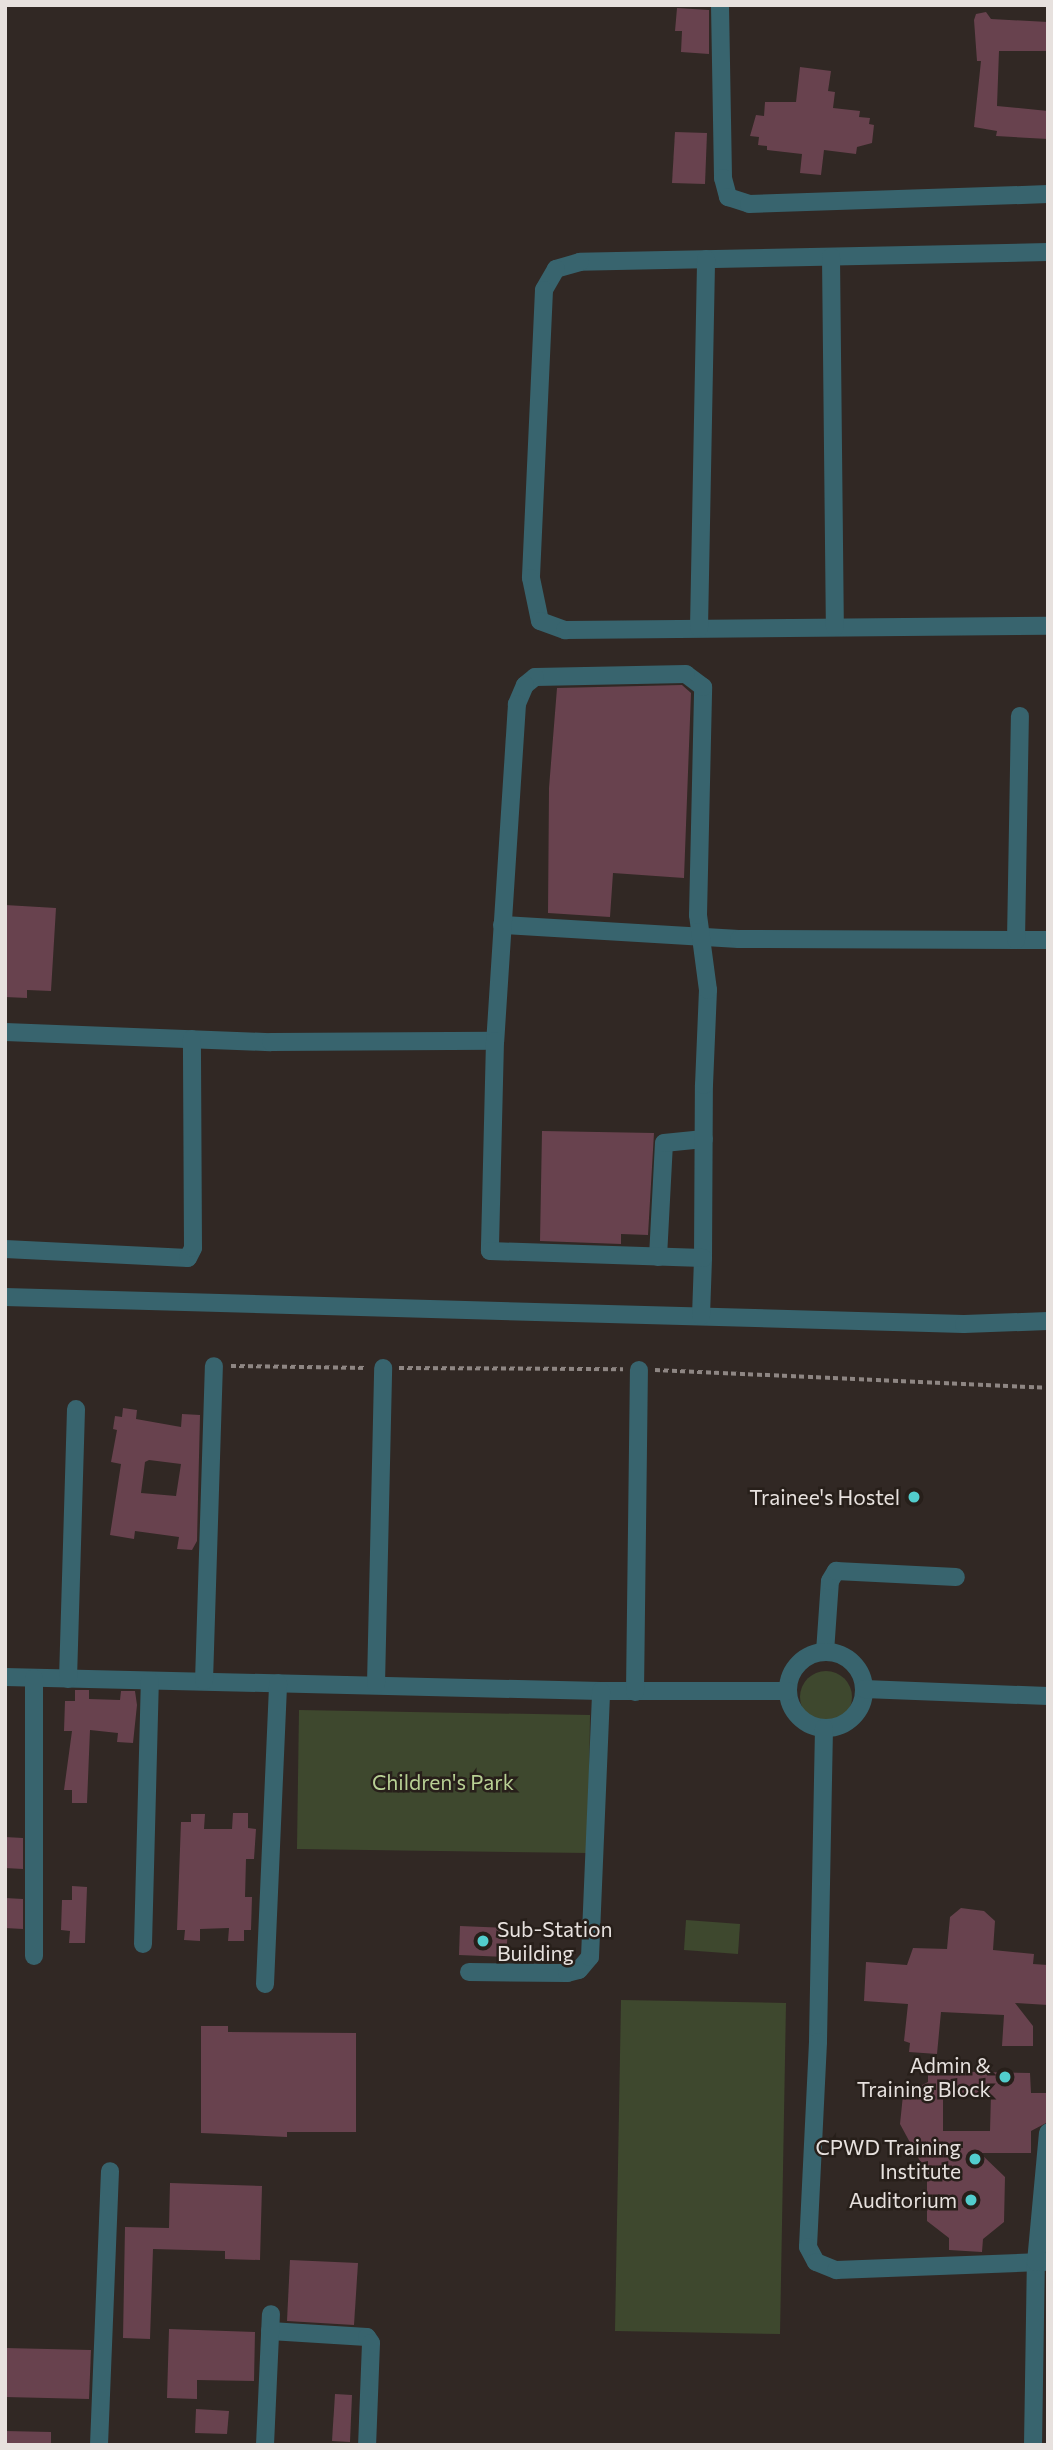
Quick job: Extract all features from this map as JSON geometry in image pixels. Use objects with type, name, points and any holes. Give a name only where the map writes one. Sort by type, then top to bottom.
[{"type":"street","points":[[720,5],[723,178],[728,197],[749,204],[1048,194]]},
{"type":"street","points":[[1048,252],[580,262],[556,269],[548,278],[531,578],[534,612],[549,627],[1048,626]]},
{"type":"street","points":[[831,257],[835,627]]},
{"type":"street","points":[[699,628],[706,259]]},
{"type":"street","points":[[701,1316],[703,1258],[704,1139],[708,990],[701,936],[703,687],[687,674],[552,673],[535,677],[525,685],[517,704],[495,1041],[490,1251],[703,1258]]},
{"type":"street","points":[[1016,940],[1020,716]]},
{"type":"street","points":[[502,925],[701,936],[1048,940]]},
{"type":"street","points":[[5,1032],[192,1039],[495,1041]]},
{"type":"street","points":[[5,1249],[188,1258],[192,1248],[192,1039]]},
{"type":"street","points":[[659,1257],[664,1143],[704,1139]]},
{"type":"street","points":[[5,1297],[964,1324],[1048,1321]]},
{"type":"street","points":[[204,1681],[214,1366]]},
{"type":"street","points":[[376,1684],[383,1368]]},
{"type":"street","points":[[635,1692],[639,1370]]},
{"type":"street","points":[[68,1679],[76,1409]]},
{"type":"street","points":[[825,1652],[830,1581],[836,1571],[956,1577]]},
{"type":"street","points":[[825,1652],[848,1658],[857,1667],[864,1689],[863,1701],[849,1720],[824,1728],[796,1713],[788,1691],[795,1669],[813,1654],[825,1652]]},
{"type":"street","points":[[5,1677],[635,1692],[788,1691]]},
{"type":"street","points":[[34,1678],[34,1956]]},
{"type":"street","points":[[144,1944],[150,1681]]},
{"type":"street","points":[[265,1984],[278,1684]]},
{"type":"street","points":[[864,1689],[1048,1696]]},
{"type":"street","points":[[468,1972],[567,1973],[579,1970],[590,1957],[601,1691]]},
{"type":"street","points":[[824,1728],[818,2042],[808,2246],[816,2262],[835,2270],[1042,2262]]},
{"type":"street","points":[[1033,2445],[1048,2133]]},
{"type":"street","points":[[99,2445],[110,2171]]},
{"type":"street","points":[[265,2445],[271,2322],[367,2337],[371,2343],[367,2445]]},
{"type":"green space","points":[[826,1671],[836,1673],[844,1679],[850,1687],[850,1707],[844,1715],[836,1721],[826,1723],[816,1721],[808,1715],[802,1707],[800,1697],[802,1687],[808,1679],[816,1673]]},
{"type":"green space","name":"Children's Park","points":[[299,1710],[590,1715],[588,1853],[297,1849]]},
{"type":"green space","points":[[686,1920],[740,1924],[738,1954],[684,1950]]},
{"type":"green space","points":[[621,2000],[786,2003],[780,2334],[615,2331]]},
{"type":"building","points":[[677,8],[709,10],[709,54],[681,52],[682,31],[675,31]]},
{"type":"building","points":[[986,12],[991,19],[1048,22],[1048,51],[999,51],[997,106],[1048,111],[1048,139],[996,136],[997,131],[974,127],[981,61],[977,61],[974,20],[976,14]]},
{"type":"building","points":[[800,67],[831,71],[828,91],[835,92],[833,108],[860,111],[859,117],[870,118],[869,124],[874,125],[872,143],[857,147],[856,154],[824,150],[821,175],[800,173],[802,154],[767,150],[767,146],[758,145],[759,137],[750,136],[756,115],[764,116],[765,102],[796,102]]},
{"type":"building","points":[[675,132],[707,133],[705,184],[672,183]]},
{"type":"building","points":[[682,685],[691,693],[684,878],[613,873],[610,917],[548,913],[549,788],[557,688]]},
{"type":"building","points":[[5,905],[56,908],[51,991],[27,990],[27,998],[5,997]]},
{"type":"building","points":[[542,1131],[654,1133],[648,1235],[621,1234],[621,1244],[540,1241]]},
{"type":"building","points":[[123,1408],[137,1410],[136,1419],[181,1427],[182,1414],[200,1415],[197,1541],[192,1550],[177,1549],[179,1537],[135,1531],[134,1539],[110,1535],[121,1464],[111,1462],[117,1430],[113,1429],[115,1416],[122,1417]],"holes":[[[149,1460],[181,1464],[176,1496],[141,1493],[145,1462]]]},
{"type":"building","points":[[75,1690],[89,1690],[89,1699],[120,1700],[121,1691],[135,1691],[137,1705],[133,1743],[117,1742],[118,1733],[90,1730],[87,1803],[72,1803],[72,1790],[64,1790],[72,1731],[64,1731],[65,1701],[75,1701]]},
{"type":"building","points":[[233,1813],[248,1813],[248,1828],[256,1829],[254,1859],[246,1859],[245,1897],[252,1897],[251,1930],[244,1930],[244,1941],[228,1941],[229,1928],[200,1929],[200,1941],[184,1940],[185,1930],[177,1930],[181,1822],[191,1822],[191,1814],[205,1814],[204,1829],[232,1829]]},
{"type":"building","points":[[5,1837],[23,1838],[23,1869],[5,1868]]},
{"type":"building","points":[[72,1886],[87,1887],[85,1943],[69,1943],[70,1931],[61,1930],[62,1900],[72,1900]]},
{"type":"building","points":[[5,1898],[23,1899],[23,1929],[5,1928]]},
{"type":"building","points":[[961,1908],[984,1911],[995,1921],[993,1950],[1034,1954],[1033,1964],[1048,1965],[1048,2005],[1015,2003],[1033,2026],[1033,2046],[1002,2046],[1004,2015],[941,2012],[937,2054],[909,2052],[910,2043],[904,2041],[908,2004],[864,2001],[866,1962],[907,1965],[913,1948],[947,1949],[950,1917]]},
{"type":"building","name":"Sub-Station Building","points":[[460,1926],[508,1928],[506,1957],[459,1955]]},
{"type":"building","points":[[201,2026],[228,2026],[228,2032],[356,2033],[356,2132],[287,2132],[287,2137],[201,2133]]},
{"type":"building","points":[[928,2071],[1030,2073],[1031,2093],[1048,2093],[1048,2122],[1031,2131],[1031,2153],[980,2153],[1005,2177],[1004,2222],[983,2239],[982,2252],[949,2250],[949,2238],[927,2221],[927,2174],[900,2124],[903,2095],[928,2082]],"holes":[[[943,2093],[991,2094],[990,2131],[943,2131]]]},
{"type":"building","points":[[170,2183],[262,2186],[260,2260],[225,2259],[225,2251],[153,2249],[150,2339],[123,2338],[125,2227],[169,2228]]},
{"type":"building","points":[[290,2260],[358,2263],[354,2325],[287,2321]]},
{"type":"building","points":[[169,2329],[255,2332],[254,2381],[197,2380],[197,2399],[167,2398]]},
{"type":"building","points":[[5,2348],[91,2350],[89,2399],[5,2397]]},
{"type":"building","points":[[335,2394],[352,2395],[350,2442],[332,2441]]},
{"type":"building","points":[[196,2409],[229,2411],[227,2434],[195,2433]]},
{"type":"building","points":[[5,2431],[51,2432],[51,2445],[5,2445]]},
{"type":"place","name":"Trainee's Hostel","points":[[914,1497]]},
{"type":"place","name":"Sub-Station Building","points":[[483,1941]]},
{"type":"place","name":"Admin & Training Block","points":[[1005,2077]]},
{"type":"place","name":"CPWD Training Institute","points":[[975,2159]]},
{"type":"place","name":"Auditorium","points":[[971,2200]]}]
